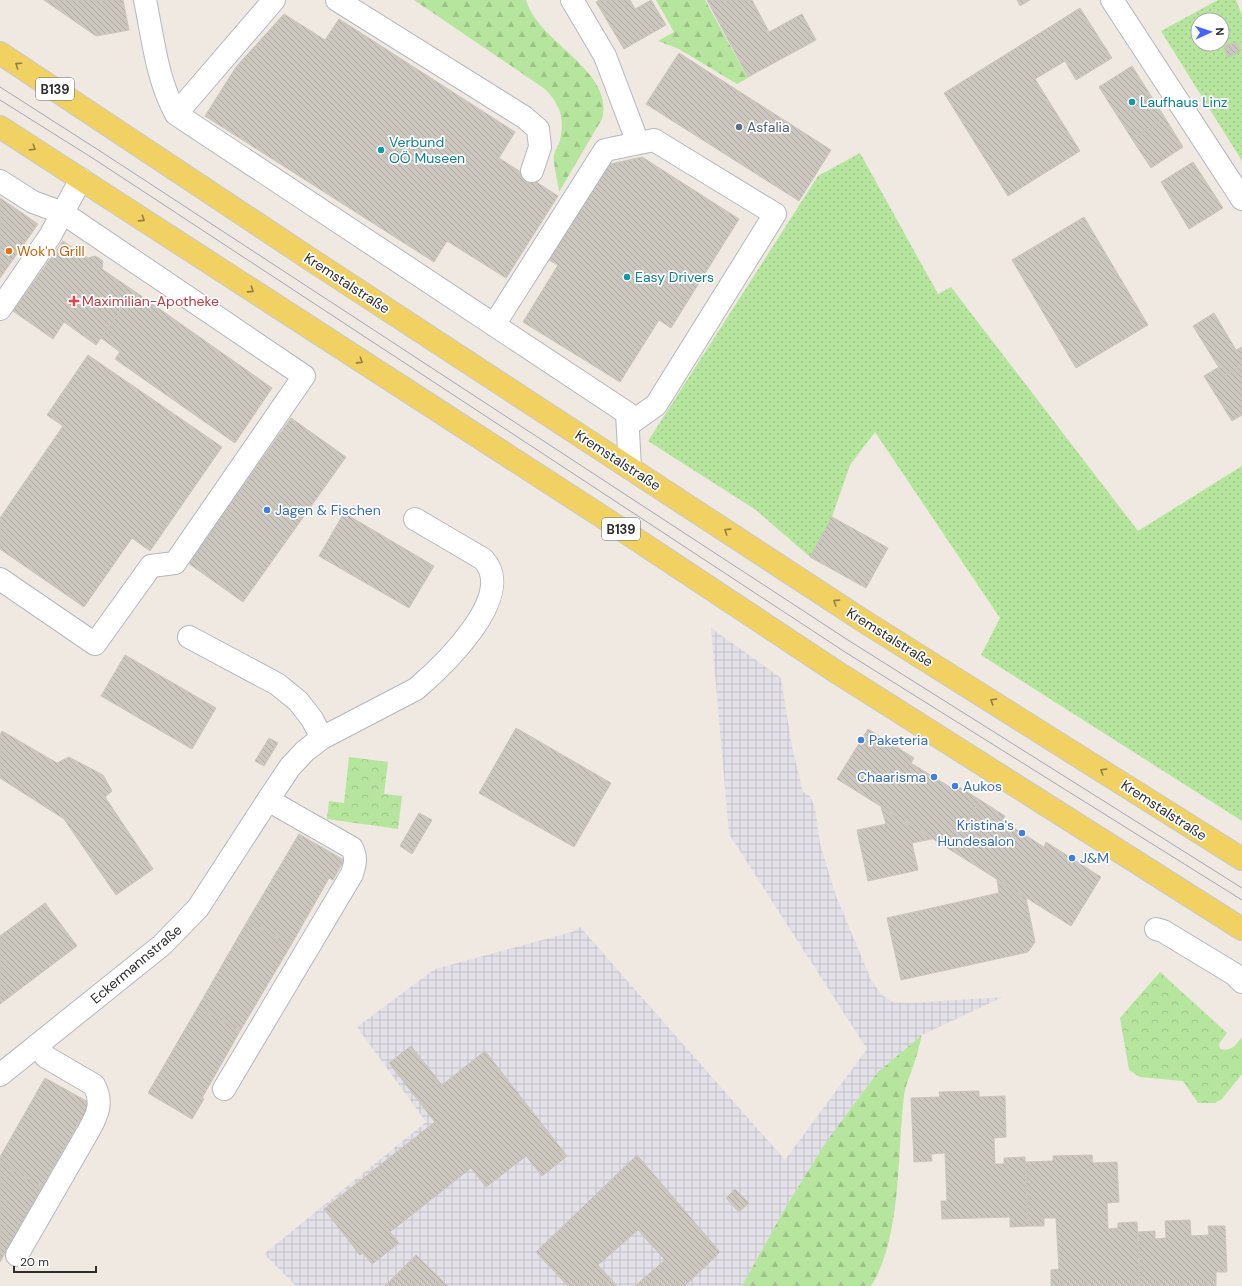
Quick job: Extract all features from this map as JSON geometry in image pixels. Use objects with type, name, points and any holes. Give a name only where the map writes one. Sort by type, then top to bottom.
[{"type":"main road","name":"Kremstalstraße","points":[[0,53],[862,620],[1242,859]]},
{"type":"main road","name":"B139","points":[[0,127],[601,516],[835,672],[1242,929]]},
{"type":"street","points":[[145,0],[156,54],[172,107],[627,412],[630,468]]},
{"type":"street","points":[[172,107],[274,0]]},
{"type":"street","points":[[337,0],[524,117],[538,129],[540,147],[532,171]]},
{"type":"street","points":[[572,0],[606,56],[638,143]]},
{"type":"street","points":[[1112,0],[1242,199]]},
{"type":"street","points":[[494,324],[604,150],[654,140],[775,214],[656,405],[628,425]]},
{"type":"street","points":[[0,309],[50,236],[81,179]]},
{"type":"street","points":[[0,181],[33,202],[63,213],[304,376],[175,563],[151,566],[95,644],[0,579]]},
{"type":"street","name":"Eckermannstraße","points":[[0,1075],[162,945],[183,925],[212,888],[290,767],[306,751],[322,738],[396,700],[421,685],[458,647],[485,611],[490,600],[493,578],[487,563],[415,519]]},
{"type":"street","points":[[189,637],[276,684],[298,701],[312,719],[322,738]]},
{"type":"street","points":[[224,1089],[352,874],[356,863],[356,854],[352,848],[268,800]]},
{"type":"street","points":[[1156,929],[1163,931],[1234,974],[1242,982]]},
{"type":"street","points":[[17,1255],[89,1130],[98,1111],[100,1102],[94,1085],[46,1057],[37,1045]]},
{"type":"shaded area","points":[[711,628],[781,678],[792,747],[803,792],[810,796],[815,808],[820,844],[836,896],[872,982],[882,995],[893,1002],[911,1003],[1003,997],[922,1035],[878,1072],[826,1142],[787,1205],[742,1286],[296,1286],[264,1254],[426,1122],[357,1027],[435,969],[572,932],[580,927],[785,1160],[867,1049],[729,834]]},
{"type":"green space","points":[[414,0],[526,0],[533,15],[545,30],[587,71],[597,86],[603,102],[602,119],[559,192],[554,164],[554,155],[560,140],[562,125],[560,112],[554,100],[545,89]]},
{"type":"green space","points":[[656,0],[705,0],[748,78],[737,84],[679,49],[658,41],[674,32]]},
{"type":"green space","points":[[1218,0],[1236,0],[1242,15],[1242,161],[1161,31],[1190,15],[1190,52],[1230,52],[1230,12],[1196,12]]},
{"type":"green space","points":[[860,153],[938,294],[951,287],[1138,531],[1242,466],[1242,821],[981,655],[1000,618],[875,432],[850,465],[832,517],[810,557],[756,510],[648,441],[818,176]]},
{"type":"green space","points":[[349,757],[388,762],[384,794],[402,796],[398,829],[327,819],[329,801],[344,803]]},
{"type":"green space","points":[[1160,972],[1227,1033],[1219,1044],[1220,1049],[1230,1049],[1235,1046],[1242,1037],[1242,1074],[1222,1099],[1215,1103],[1198,1103],[1183,1081],[1140,1077],[1129,1070],[1120,1018]]},
{"type":"green space","points":[[922,1035],[916,1059],[906,1085],[893,1220],[888,1244],[881,1266],[871,1286],[742,1286],[787,1205],[826,1142],[878,1072]]},
{"type":"building","points":[[44,0],[123,0],[129,30],[96,36]]},
{"type":"building","points":[[599,0],[630,0],[635,9],[651,0],[666,25],[624,49],[596,2]]},
{"type":"building","points":[[707,0],[752,0],[769,32],[802,14],[816,40],[748,77]]},
{"type":"building","points":[[1017,0],[1030,0],[1020,6]]},
{"type":"building","points":[[1080,8],[1112,58],[1076,80],[1065,61],[1035,79],[1080,151],[1008,196],[944,93]]},
{"type":"building","name":"Verbund OÖ Museen","points":[[284,14],[325,40],[339,19],[515,132],[499,158],[558,196],[506,278],[447,241],[434,262],[205,116],[236,67]]},
{"type":"building","points":[[1237,42],[1240,52],[1228,57],[1226,52],[1230,52],[1230,44]]},
{"type":"building","name":"Asfalia","points":[[679,53],[831,150],[799,201],[646,104]]},
{"type":"building","name":"Laufhaus Linz","points":[[1132,66],[1165,118],[1132,139],[1099,87]]},
{"type":"building","points":[[1165,118],[1183,147],[1151,168],[1132,139]]},
{"type":"building","name":"Easy Drivers","points":[[642,157],[739,219],[671,328],[659,320],[620,382],[523,322],[558,265],[547,259],[606,165]]},
{"type":"building","points":[[1193,162],[1223,208],[1189,229],[1161,182]]},
{"type":"building","name":"Wok'n Grill","points":[[0,198],[38,224],[0,278]]},
{"type":"building","points":[[1084,217],[1148,325],[1076,368],[1012,260]]},
{"type":"building","name":"Maximilian-Apotheke","points":[[63,241],[88,258],[95,256],[99,258],[103,261],[102,269],[134,291],[96,345],[64,322],[53,339],[13,311]]},
{"type":"building","points":[[134,291],[272,388],[235,443],[115,359],[120,352],[101,338]]},
{"type":"building","points":[[1214,313],[1236,350],[1242,347],[1242,365],[1224,376],[1193,326]]},
{"type":"building","points":[[88,355],[222,447],[150,551],[132,538],[84,607],[0,549],[0,518],[63,426],[47,415]]},
{"type":"building","points":[[1242,365],[1242,415],[1232,421],[1204,376],[1219,367],[1224,376]]},
{"type":"building","name":"Jagen & Fischen","points":[[291,418],[346,457],[243,602],[188,563]]},
{"type":"building","points":[[344,513],[434,566],[409,608],[319,556]]},
{"type":"building","points":[[832,517],[888,548],[866,588],[810,557]]},
{"type":"building","points":[[125,655],[216,708],[192,749],[101,696]]},
{"type":"building","points":[[516,728],[611,783],[574,847],[479,793]]},
{"type":"building","points":[[868,729],[914,758],[911,763],[953,789],[956,785],[980,800],[949,849],[837,779]]},
{"type":"building","points":[[2,731],[57,763],[69,757],[103,775],[112,791],[105,797],[153,869],[116,895],[64,819],[0,778],[0,735]]},
{"type":"building","points":[[269,738],[278,743],[264,766],[255,761]]},
{"type":"building","points":[[980,800],[1005,816],[1002,821],[1044,847],[1046,842],[1101,877],[1071,926],[949,849]]},
{"type":"building","points":[[881,807],[932,839],[912,843],[918,870],[868,881],[857,830],[886,824]]},
{"type":"building","points":[[419,813],[432,820],[412,854],[400,846]]},
{"type":"building","points":[[299,834],[344,860],[333,880],[329,878],[291,945],[248,920]]},
{"type":"building","points":[[997,880],[1026,898],[1035,942],[1028,952],[901,980],[887,918],[999,893]]},
{"type":"building","points":[[45,903],[77,946],[0,1004],[0,936]]},
{"type":"building","points":[[248,920],[291,945],[240,1031],[198,1007]]},
{"type":"building","points":[[198,1007],[240,1031],[202,1098],[204,1099],[192,1119],[148,1093]]},
{"type":"building","points":[[411,1046],[442,1085],[485,1051],[567,1156],[542,1176],[526,1156],[486,1187],[471,1168],[390,1232],[399,1243],[372,1264],[363,1253],[360,1255],[324,1209],[435,1122],[389,1063]]},
{"type":"building","points":[[45,1078],[90,1103],[42,1187],[0,1163],[0,1157]]},
{"type":"building","points":[[979,1091],[979,1097],[1005,1096],[1006,1137],[994,1138],[995,1164],[1004,1164],[1004,1158],[1025,1157],[1028,1226],[1010,1227],[1010,1217],[942,1219],[941,1201],[947,1201],[945,1153],[931,1154],[932,1161],[914,1162],[911,1098],[940,1097],[939,1092]]},
{"type":"building","points":[[637,1155],[720,1252],[685,1286],[635,1286],[665,1260],[638,1230],[598,1265],[617,1286],[568,1286],[536,1252]]},
{"type":"building","points":[[1092,1155],[1093,1163],[1117,1162],[1119,1202],[1107,1203],[1108,1229],[1118,1228],[1118,1223],[1137,1222],[1140,1286],[1051,1286],[1051,1270],[1059,1269],[1056,1218],[1044,1218],[1044,1226],[1028,1226],[1025,1162],[1053,1161],[1053,1156]]},
{"type":"building","points":[[0,1163],[42,1187],[0,1262]]},
{"type":"building","points":[[735,1189],[749,1203],[739,1212],[726,1198]]},
{"type":"building","points":[[1190,1220],[1191,1236],[1209,1235],[1208,1226],[1225,1226],[1227,1272],[1216,1272],[1216,1286],[1140,1286],[1138,1232],[1155,1231],[1155,1239],[1166,1238],[1165,1221]]},
{"type":"building","points":[[416,1255],[448,1286],[385,1286]]},
{"type":"tram line","points":[[0,87],[851,642],[1242,888]]},
{"type":"tram line","points":[[0,100],[94,159],[845,652],[1242,900]]},
{"type":"place","name":"Laufhaus Linz","points":[[1132,102]]},
{"type":"place","name":"Asfalia","points":[[739,127]]},
{"type":"place","name":"Verbund OÖ Museen","points":[[381,150]]},
{"type":"place","name":"Wok'n Grill","points":[[9,251]]},
{"type":"place","name":"Easy Drivers","points":[[627,277]]},
{"type":"place","name":"Maximilian-Apotheke","points":[[74,301]]},
{"type":"place","name":"Jagen & Fischen","points":[[267,510]]},
{"type":"place","name":"Paketeria","points":[[861,740]]},
{"type":"place","name":"Chaarisma","points":[[934,777]]},
{"type":"place","name":"Aukos","points":[[955,786]]},
{"type":"place","name":"Kristina's Hundesalon","points":[[1022,833]]},
{"type":"place","name":"J&M","points":[[1072,858]]}]
